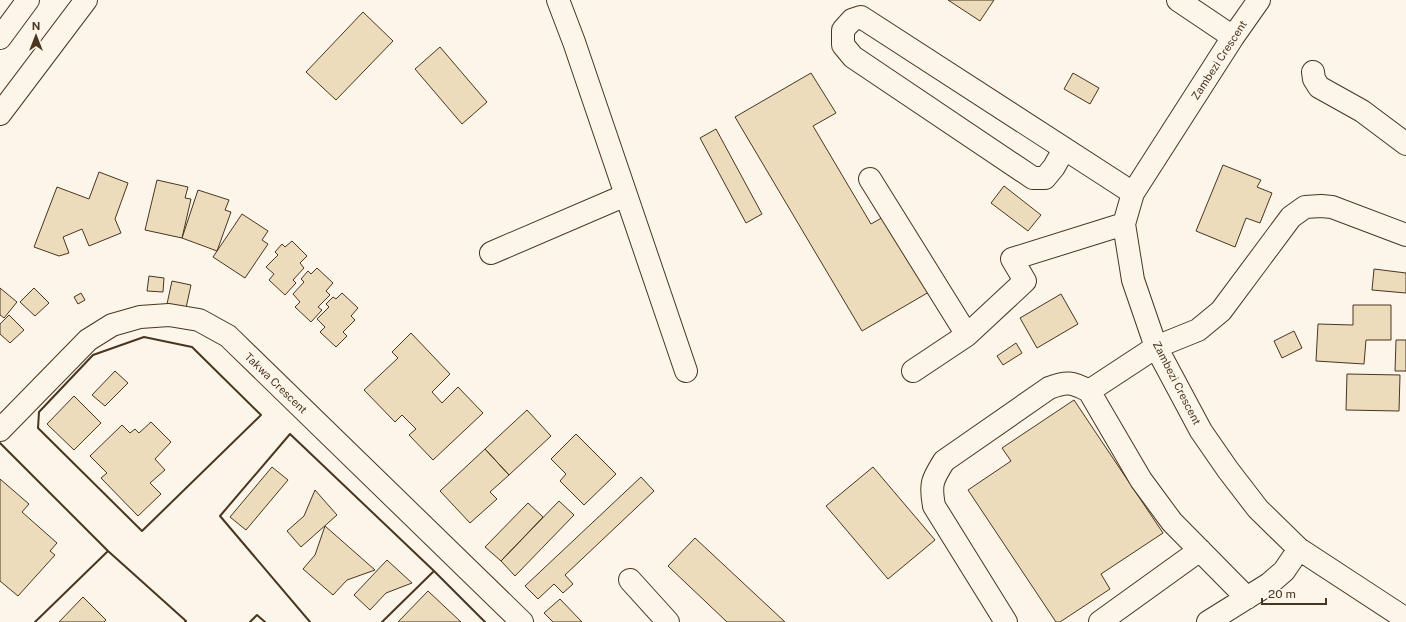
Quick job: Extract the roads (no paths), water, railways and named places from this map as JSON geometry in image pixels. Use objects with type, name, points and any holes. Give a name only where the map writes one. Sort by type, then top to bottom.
[{"type":"street","points":[[0,38],[28,0]]},
{"type":"street","points":[[0,114],[86,0]]},
{"type":"street","points":[[558,0],[574,42],[686,371]]},
{"type":"street","points":[[1178,0],[1233,37]]},
{"type":"street","name":"Zambezi Crescent","points":[[1259,0],[1233,37],[1133,193],[1124,224],[1133,280],[1156,347],[1201,431],[1228,470],[1258,509],[1299,550],[1406,619]]},
{"type":"street","points":[[1064,149],[1054,167],[1045,178],[1033,178],[853,57],[842,45],[843,30],[852,20],[861,17],[1133,193]]},
{"type":"street","points":[[1313,72],[1314,79],[1319,87],[1362,111],[1406,144]]},
{"type":"street","points":[[870,179],[967,335]]},
{"type":"street","points":[[491,253],[626,195]]},
{"type":"street","points":[[1089,391],[1156,347],[1198,330],[1221,311],[1291,217],[1305,207],[1332,207],[1406,235]]},
{"type":"street","points":[[912,371],[967,335],[1025,282],[1012,259],[1124,224]]},
{"type":"street","name":"Takwa Crescent","points":[[0,430],[88,340],[112,325],[140,317],[169,315],[199,320],[228,336],[522,622]]},
{"type":"street","points":[[1006,622],[934,506],[931,489],[936,474],[944,461],[1049,388],[1063,382],[1075,384],[1089,391],[1141,480],[1172,522],[1247,598]]},
{"type":"street","points":[[1100,622],[1200,550]]},
{"type":"street","points":[[1208,622],[1269,584],[1284,571],[1299,550]]},
{"type":"street","points":[[630,580],[668,622]]}]
